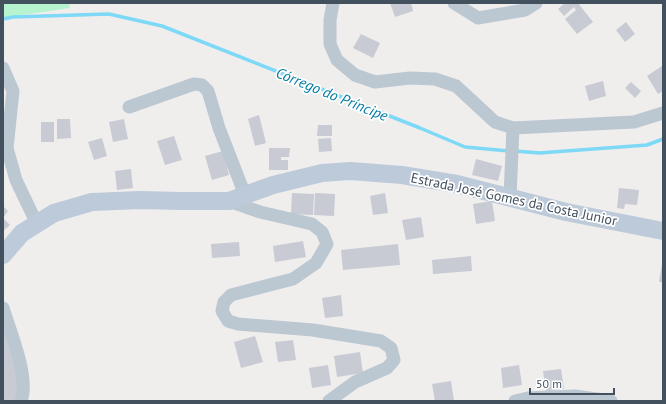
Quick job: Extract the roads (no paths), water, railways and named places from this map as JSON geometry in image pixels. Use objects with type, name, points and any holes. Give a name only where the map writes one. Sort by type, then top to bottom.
[{"type":"street","points":[[334,3],[330,20],[330,44],[337,60],[355,75],[375,82],[410,78],[435,80],[456,86],[495,122],[512,133],[634,122],[663,114]]},
{"type":"street","points":[[454,3],[478,18],[526,10],[536,3]]},
{"type":"street","points":[[3,68],[13,91],[7,148],[16,180],[37,224]]},
{"type":"street","points":[[129,107],[194,84],[202,85],[208,91],[237,198],[260,212],[312,224],[322,232],[327,244],[316,263],[292,279],[231,295],[224,302],[222,311],[228,321],[238,324],[313,330],[381,341],[391,348],[394,360],[387,368],[354,382],[329,401]]},
{"type":"street","points":[[510,197],[512,133]]},
{"type":"street","name":"Estrada José Gomes da Costa Junior","points":[[3,255],[22,233],[54,213],[92,202],[140,200],[181,201],[237,198],[273,185],[322,173],[350,171],[402,175],[457,184],[566,212],[663,230]]},
{"type":"street","points":[[3,308],[21,365],[24,394],[22,401]]},
{"type":"street","points":[[515,401],[528,398],[575,396],[611,401]]},
{"type":"waterway","name":"Córrego do Príncipe","points":[[3,19],[13,17],[109,14],[162,26],[465,147],[509,151]]},
{"type":"waterway","name":"Córrego do Príncipe","points":[[515,151],[539,153],[647,145],[663,139]]}]
